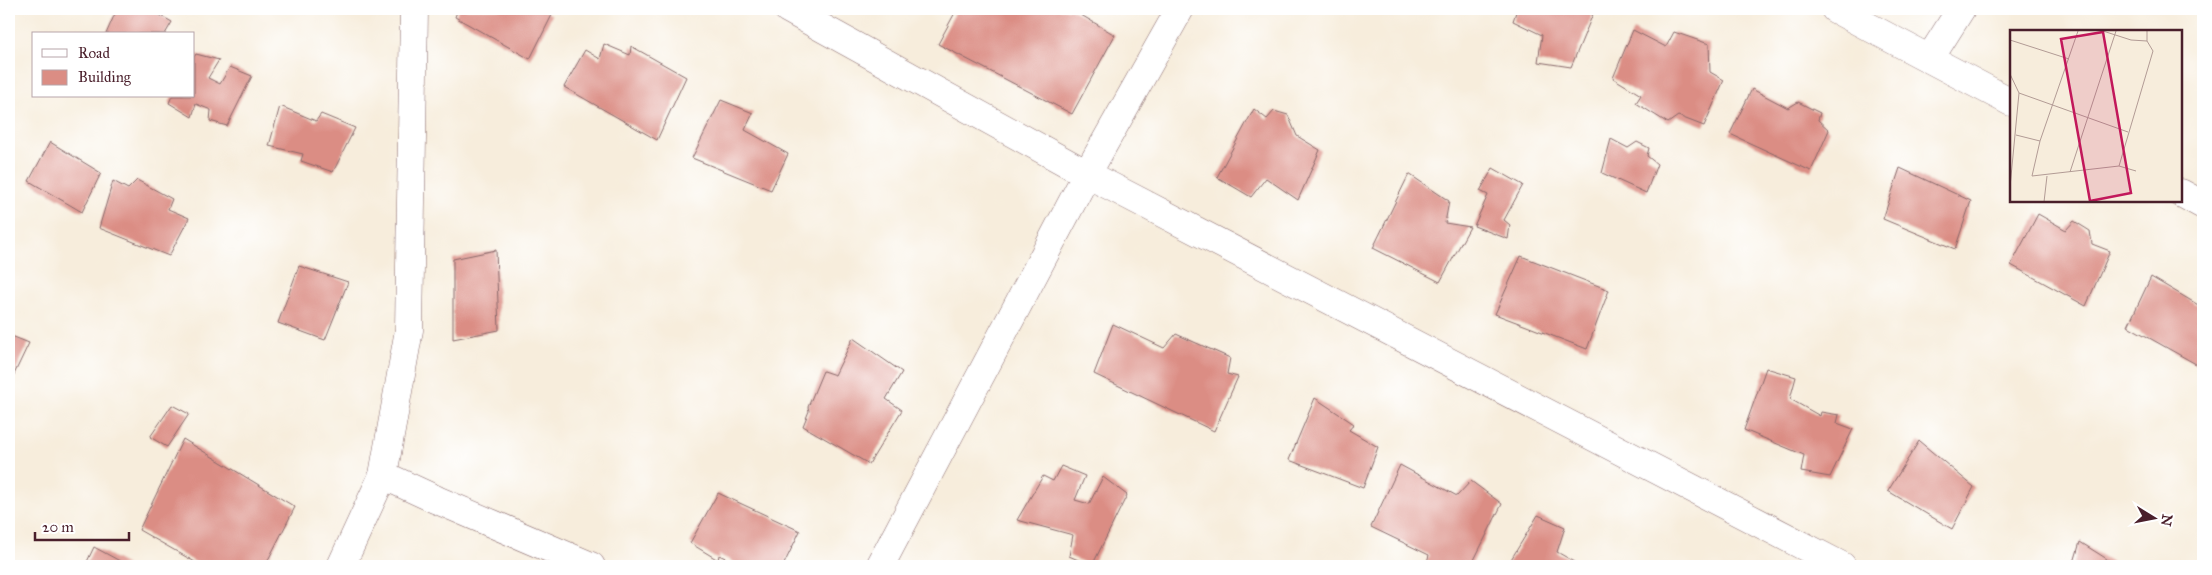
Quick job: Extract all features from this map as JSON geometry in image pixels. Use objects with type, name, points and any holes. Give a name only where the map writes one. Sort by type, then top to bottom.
[{"type":"street","points":[[341,566],[383,474],[409,330],[414,9]]},
{"type":"street","points":[[788,9],[1087,174],[1842,566]]},
{"type":"street","points":[[880,566],[1087,174],[1180,9]]},
{"type":"street","points":[[1835,9],[2010,101]]},
{"type":"street","points":[[1930,58],[1961,9]]},
{"type":"street","points":[[2182,193],[2203,205]]},
{"type":"street","points":[[383,474],[436,500],[591,566]]},
{"type":"building","points":[[117,9],[149,9],[172,22],[166,32],[107,32]]},
{"type":"building","points":[[458,9],[542,9],[552,15],[530,59],[455,17]]},
{"type":"building","points":[[957,9],[1071,9],[1115,35],[1072,114],[938,44]]},
{"type":"building","points":[[1517,9],[1595,9],[1571,67],[1538,62],[1542,35],[1513,21]]},
{"type":"building","points":[[1633,30],[1666,47],[1674,32],[1709,44],[1710,72],[1724,80],[1704,126],[1678,116],[1668,123],[1636,103],[1641,95],[1613,78]]},
{"type":"building","points":[[604,44],[630,55],[631,46],[686,77],[657,140],[564,87],[585,50],[600,59]]},
{"type":"building","points":[[196,54],[219,60],[208,78],[220,84],[230,67],[252,76],[227,126],[210,121],[211,110],[196,104],[192,117],[169,103],[171,98],[195,98]]},
{"type":"building","points":[[1752,89],[1788,108],[1798,102],[1820,113],[1818,120],[1829,130],[1811,171],[1730,134]]},
{"type":"building","points":[[721,100],[753,113],[745,130],[788,154],[771,190],[692,158]]},
{"type":"building","points":[[280,106],[316,121],[321,114],[355,128],[333,172],[301,161],[303,154],[269,146]]},
{"type":"building","points":[[1254,109],[1267,119],[1274,111],[1288,115],[1297,136],[1320,150],[1298,200],[1266,178],[1251,197],[1217,177]]},
{"type":"building","points":[[1611,139],[1628,148],[1637,142],[1649,148],[1647,156],[1657,164],[1646,193],[1602,173]]},
{"type":"building","points":[[50,142],[101,173],[82,212],[29,181]]},
{"type":"building","points":[[1493,168],[1523,185],[1504,220],[1510,225],[1508,239],[1474,226],[1488,195],[1480,191]]},
{"type":"building","points":[[1900,168],[1971,201],[1955,249],[1883,219]]},
{"type":"building","points":[[1409,174],[1449,201],[1445,223],[1470,227],[1440,282],[1373,248]]},
{"type":"building","points":[[137,180],[172,199],[168,209],[189,218],[169,256],[99,228],[113,181],[128,189]]},
{"type":"building","points":[[2038,214],[2066,230],[2074,221],[2090,231],[2092,244],[2110,251],[2086,306],[2011,265]]},
{"type":"building","points":[[496,250],[499,330],[453,339],[453,259]]},
{"type":"building","points":[[1521,256],[1609,290],[1587,349],[1495,314]]},
{"type":"building","points":[[299,266],[348,282],[325,340],[278,323]]},
{"type":"building","points":[[2151,277],[2200,306],[2203,301],[2203,368],[2128,326]]},
{"type":"building","points":[[1113,324],[1164,348],[1176,334],[1230,358],[1227,374],[1238,377],[1214,431],[1094,374]]},
{"type":"building","points":[[9,335],[29,343],[9,385]]},
{"type":"building","points":[[853,338],[902,372],[886,399],[902,410],[869,464],[803,426],[809,411],[808,407],[823,371],[835,375]]},
{"type":"building","points":[[1766,368],[1796,377],[1790,399],[1820,416],[1821,412],[1839,415],[1837,423],[1853,429],[1830,477],[1801,472],[1804,455],[1744,430]]},
{"type":"building","points":[[1315,398],[1354,424],[1349,430],[1378,447],[1363,488],[1289,460]]},
{"type":"building","points":[[172,405],[189,414],[167,447],[150,437]]},
{"type":"building","points":[[183,439],[295,507],[265,566],[202,566],[139,530]]},
{"type":"building","points":[[1919,441],[1974,487],[1952,529],[1888,491]]},
{"type":"building","points":[[1400,465],[1457,496],[1471,481],[1502,504],[1471,566],[1434,566],[1427,562],[1429,555],[1371,527]]},
{"type":"building","points":[[1061,466],[1085,476],[1075,500],[1089,504],[1103,477],[1127,495],[1092,566],[1069,556],[1073,535],[1017,520],[1043,476],[1053,481]]},
{"type":"building","points":[[718,493],[800,531],[783,566],[742,566],[719,555],[718,560],[690,543]]},
{"type":"building","points":[[1538,515],[1565,527],[1557,552],[1582,566],[1507,566]]},
{"type":"building","points":[[2080,542],[2115,564],[2114,566],[2073,566]]},
{"type":"building","points":[[94,547],[129,566],[85,566]]}]
